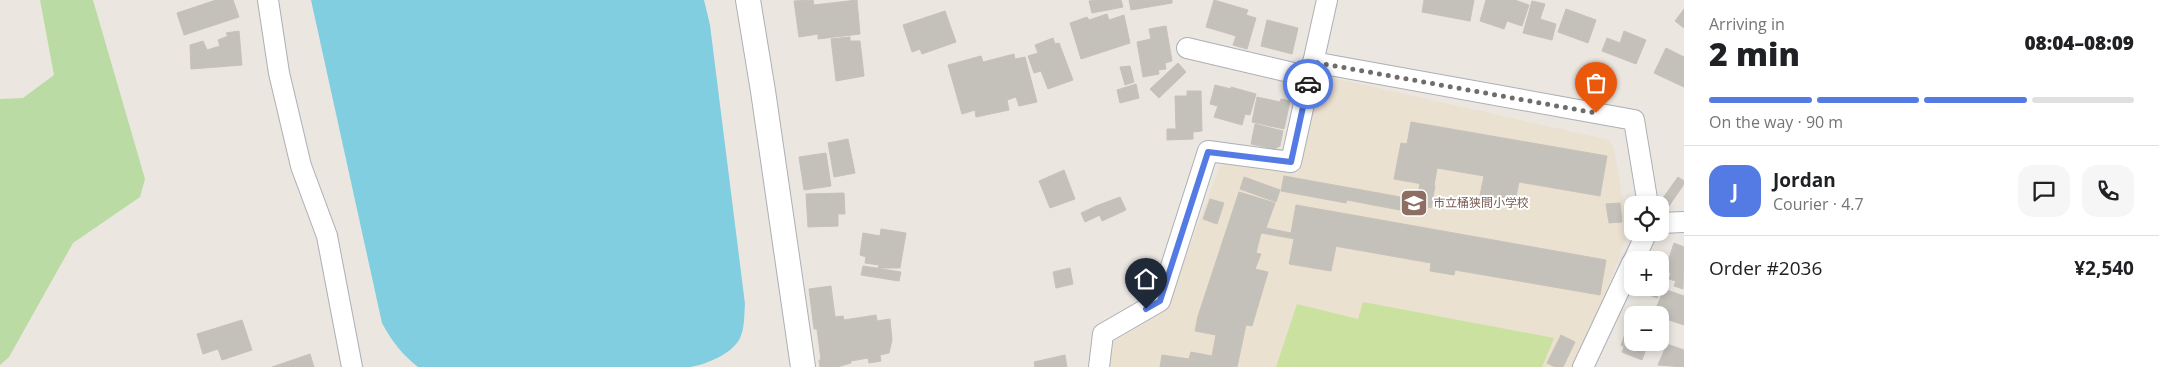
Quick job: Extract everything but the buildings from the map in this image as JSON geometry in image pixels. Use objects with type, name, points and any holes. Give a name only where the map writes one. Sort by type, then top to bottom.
[{"type":"street","points":[[268,0],[279,73],[301,166],[327,236],[352,367]]},
{"type":"street","points":[[748,0],[765,101],[803,367]]},
{"type":"street","points":[[1099,367],[1103,334],[1160,301],[1208,152],[1291,162],[1327,0]]},
{"type":"street","points":[[1187,48],[1634,120],[1647,196]]},
{"type":"street","points":[[1669,223],[1684,222]]},
{"type":"street","points":[[1583,367],[1624,281]]},
{"type":"shaded area","name":"市立桶狭間小学校","points":[[1329,77],[1609,140],[1614,148],[1624,208],[1625,241],[1597,317],[1573,367],[1109,367],[1113,342],[1166,309],[1220,166],[1232,161],[1298,174],[1319,84]]},
{"type":"green space","points":[[40,0],[93,0],[145,179],[140,197],[73,243],[9,357],[0,365],[0,99],[23,98],[54,75]]},
{"type":"green space","points":[[1363,302],[1554,338],[1542,367],[1276,367],[1297,304],[1358,319]]},
{"type":"water","points":[[311,0],[704,0],[710,25],[745,304],[742,332],[735,345],[717,358],[691,367],[418,367],[398,347],[382,323]]},
{"type":"way so far","points":[[1308,84],[1313,62],[1596,113]]},
{"type":"place","name":"市立桶狭間小学校","points":[[1414,203]]},
{"type":"route","points":[[1146,309],[1160,301],[1208,152],[1291,162],[1308,84]]}]
